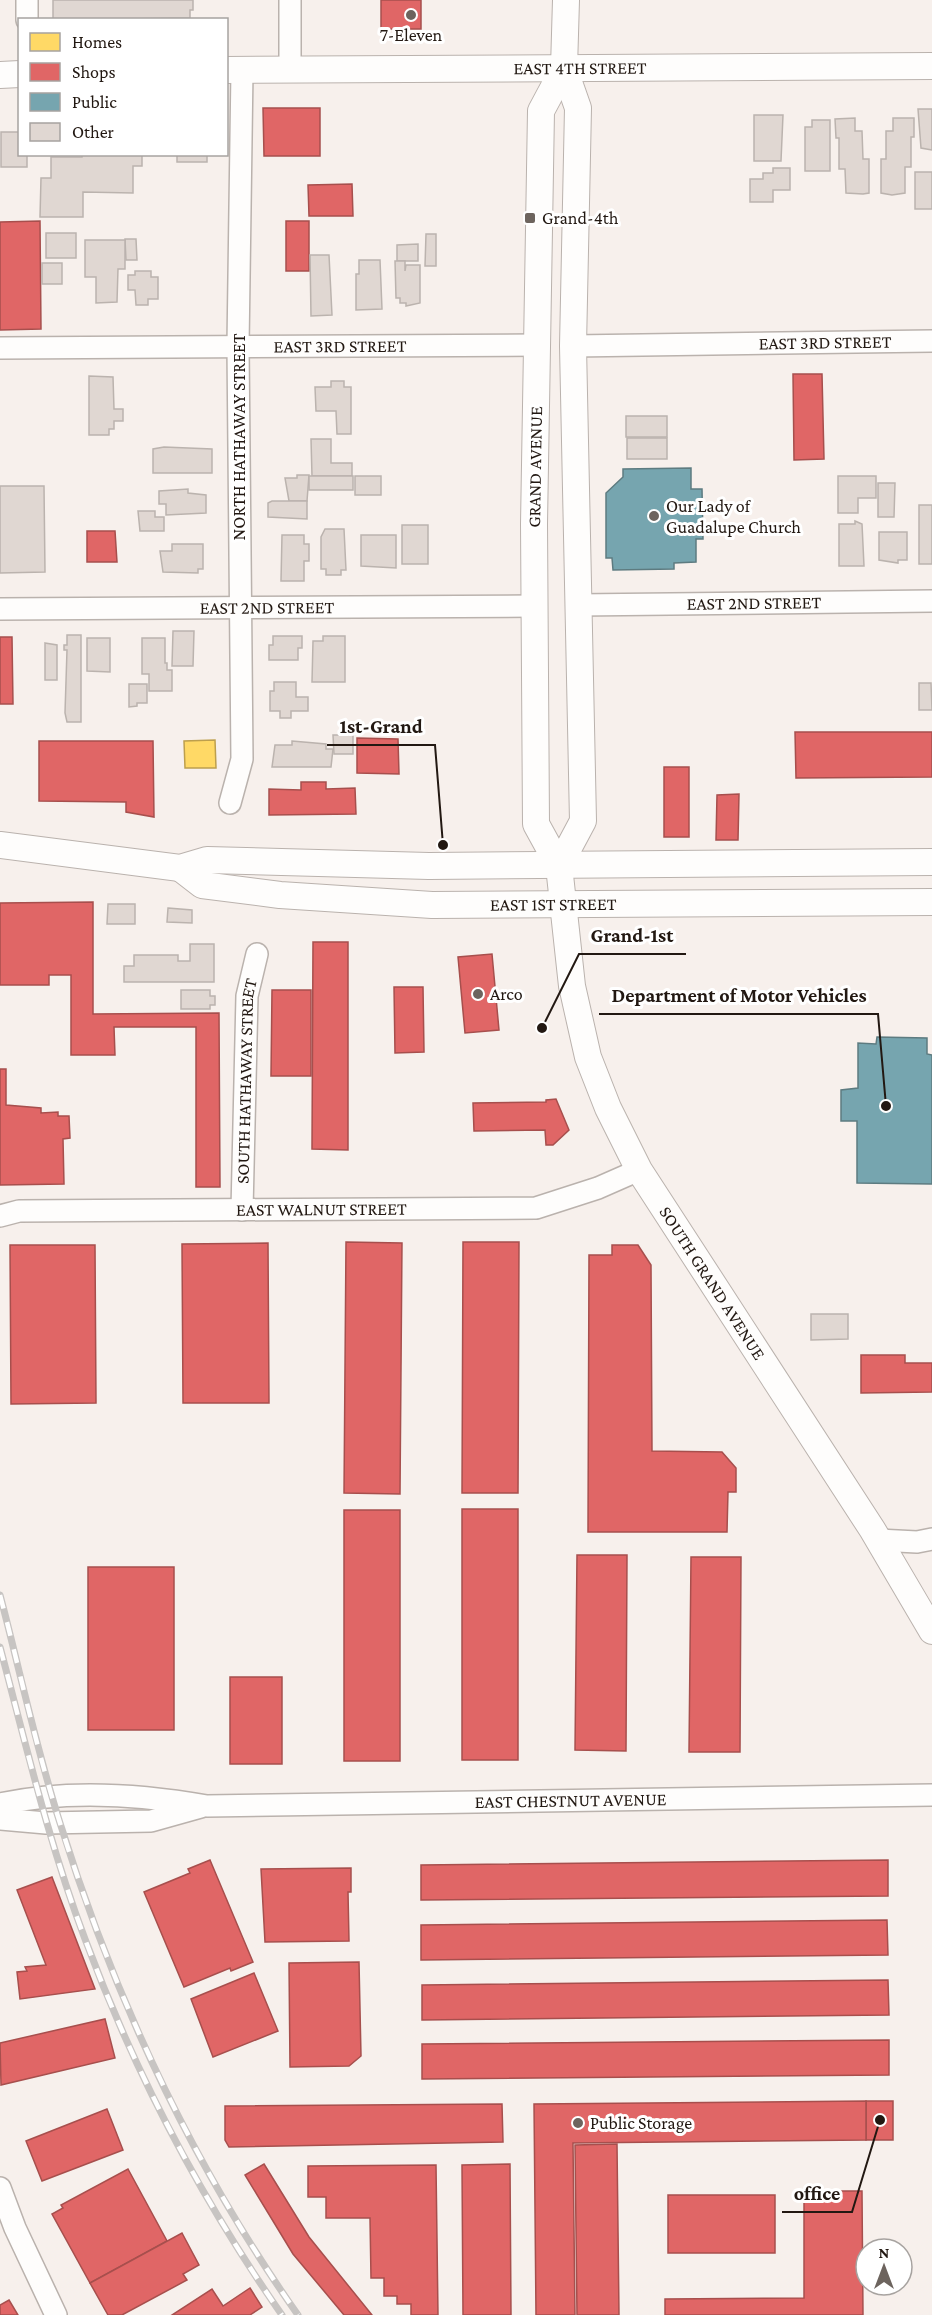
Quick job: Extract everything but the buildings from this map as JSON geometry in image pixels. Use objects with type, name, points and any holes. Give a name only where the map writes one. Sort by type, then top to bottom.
[{"type":"main road","name":"GRAND AVENUE","points":[[559,866],[583,822],[573,346],[578,108],[564,68],[566,0]]},
{"type":"main road","name":"EAST 4TH STREET","points":[[234,70],[932,66]]},
{"type":"main road","name":"GRAND AVENUE","points":[[562,905],[559,866],[536,824],[533,606],[541,111],[564,68]]},
{"type":"main road","points":[[0,75],[18,74]]},
{"type":"main road","name":"EAST 1ST STREET","points":[[0,845],[180,868],[207,860],[559,866],[932,862]]},
{"type":"main road","name":"EAST 1ST STREET","points":[[180,868],[202,885],[280,896],[432,905],[932,902]]},
{"type":"main road","name":"SOUTH GRAND AVENUE","points":[[562,905],[572,986],[588,1057],[608,1108],[639,1170],[878,1540],[931,1628]]},
{"type":"street","points":[[27,0],[27,18]]},
{"type":"street","points":[[290,0],[290,70]]},
{"type":"street","name":"NORTH HATHAWAY STREET","points":[[230,803],[242,759],[234,70]]},
{"type":"street","name":"EAST 3RD STREET","points":[[573,346],[932,341]]},
{"type":"street","name":"EAST 3RD STREET","points":[[0,348],[538,345]]},
{"type":"street","name":"EAST 2ND STREET","points":[[577,605],[932,600]]},
{"type":"street","name":"EAST 2ND STREET","points":[[0,609],[533,606]]},
{"type":"street","name":"SOUTH HATHAWAY STREET","points":[[242,1210],[247,996],[257,954]]},
{"type":"street","name":"EAST WALNUT STREET","points":[[0,1216],[19,1211],[536,1208],[598,1188],[639,1170]]},
{"type":"street","points":[[878,1540],[917,1542],[932,1539]]},
{"type":"street","name":"EAST CHESTNUT AVENUE","points":[[0,1804],[39,1796],[151,1796],[207,1806],[932,1795]]},
{"type":"street","name":"EAST CHESTNUT AVENUE","points":[[0,1819],[46,1823],[151,1821],[207,1806]]},
{"type":"street","points":[[0,2188],[15,2228],[56,2315]]},
{"type":"railway","points":[[0,1595],[51,1795],[81,1888],[131,2016],[191,2140],[224,2200],[298,2315]]},
{"type":"railway","points":[[0,1647],[60,1867],[104,1988],[148,2085],[197,2180],[252,2271],[282,2315]]},
{"type":"place","name":"7-Eleven","points":[[411,15]]},
{"type":"place","name":"Grand-4th","points":[[530,218]]},
{"type":"place","name":"Our Lady of Guadalupe Church","points":[[654,516]]},
{"type":"place","name":"1st-Grand","points":[[443,845]]},
{"type":"place","name":"Arco","points":[[478,994]]},
{"type":"place","name":"Grand-1st","points":[[542,1028]]},
{"type":"place","name":"Department of Motor Vehicles","points":[[886,1106]]},
{"type":"place","name":"office","points":[[880,2120]]},
{"type":"place","name":"Public Storage","points":[[578,2123]]}]
